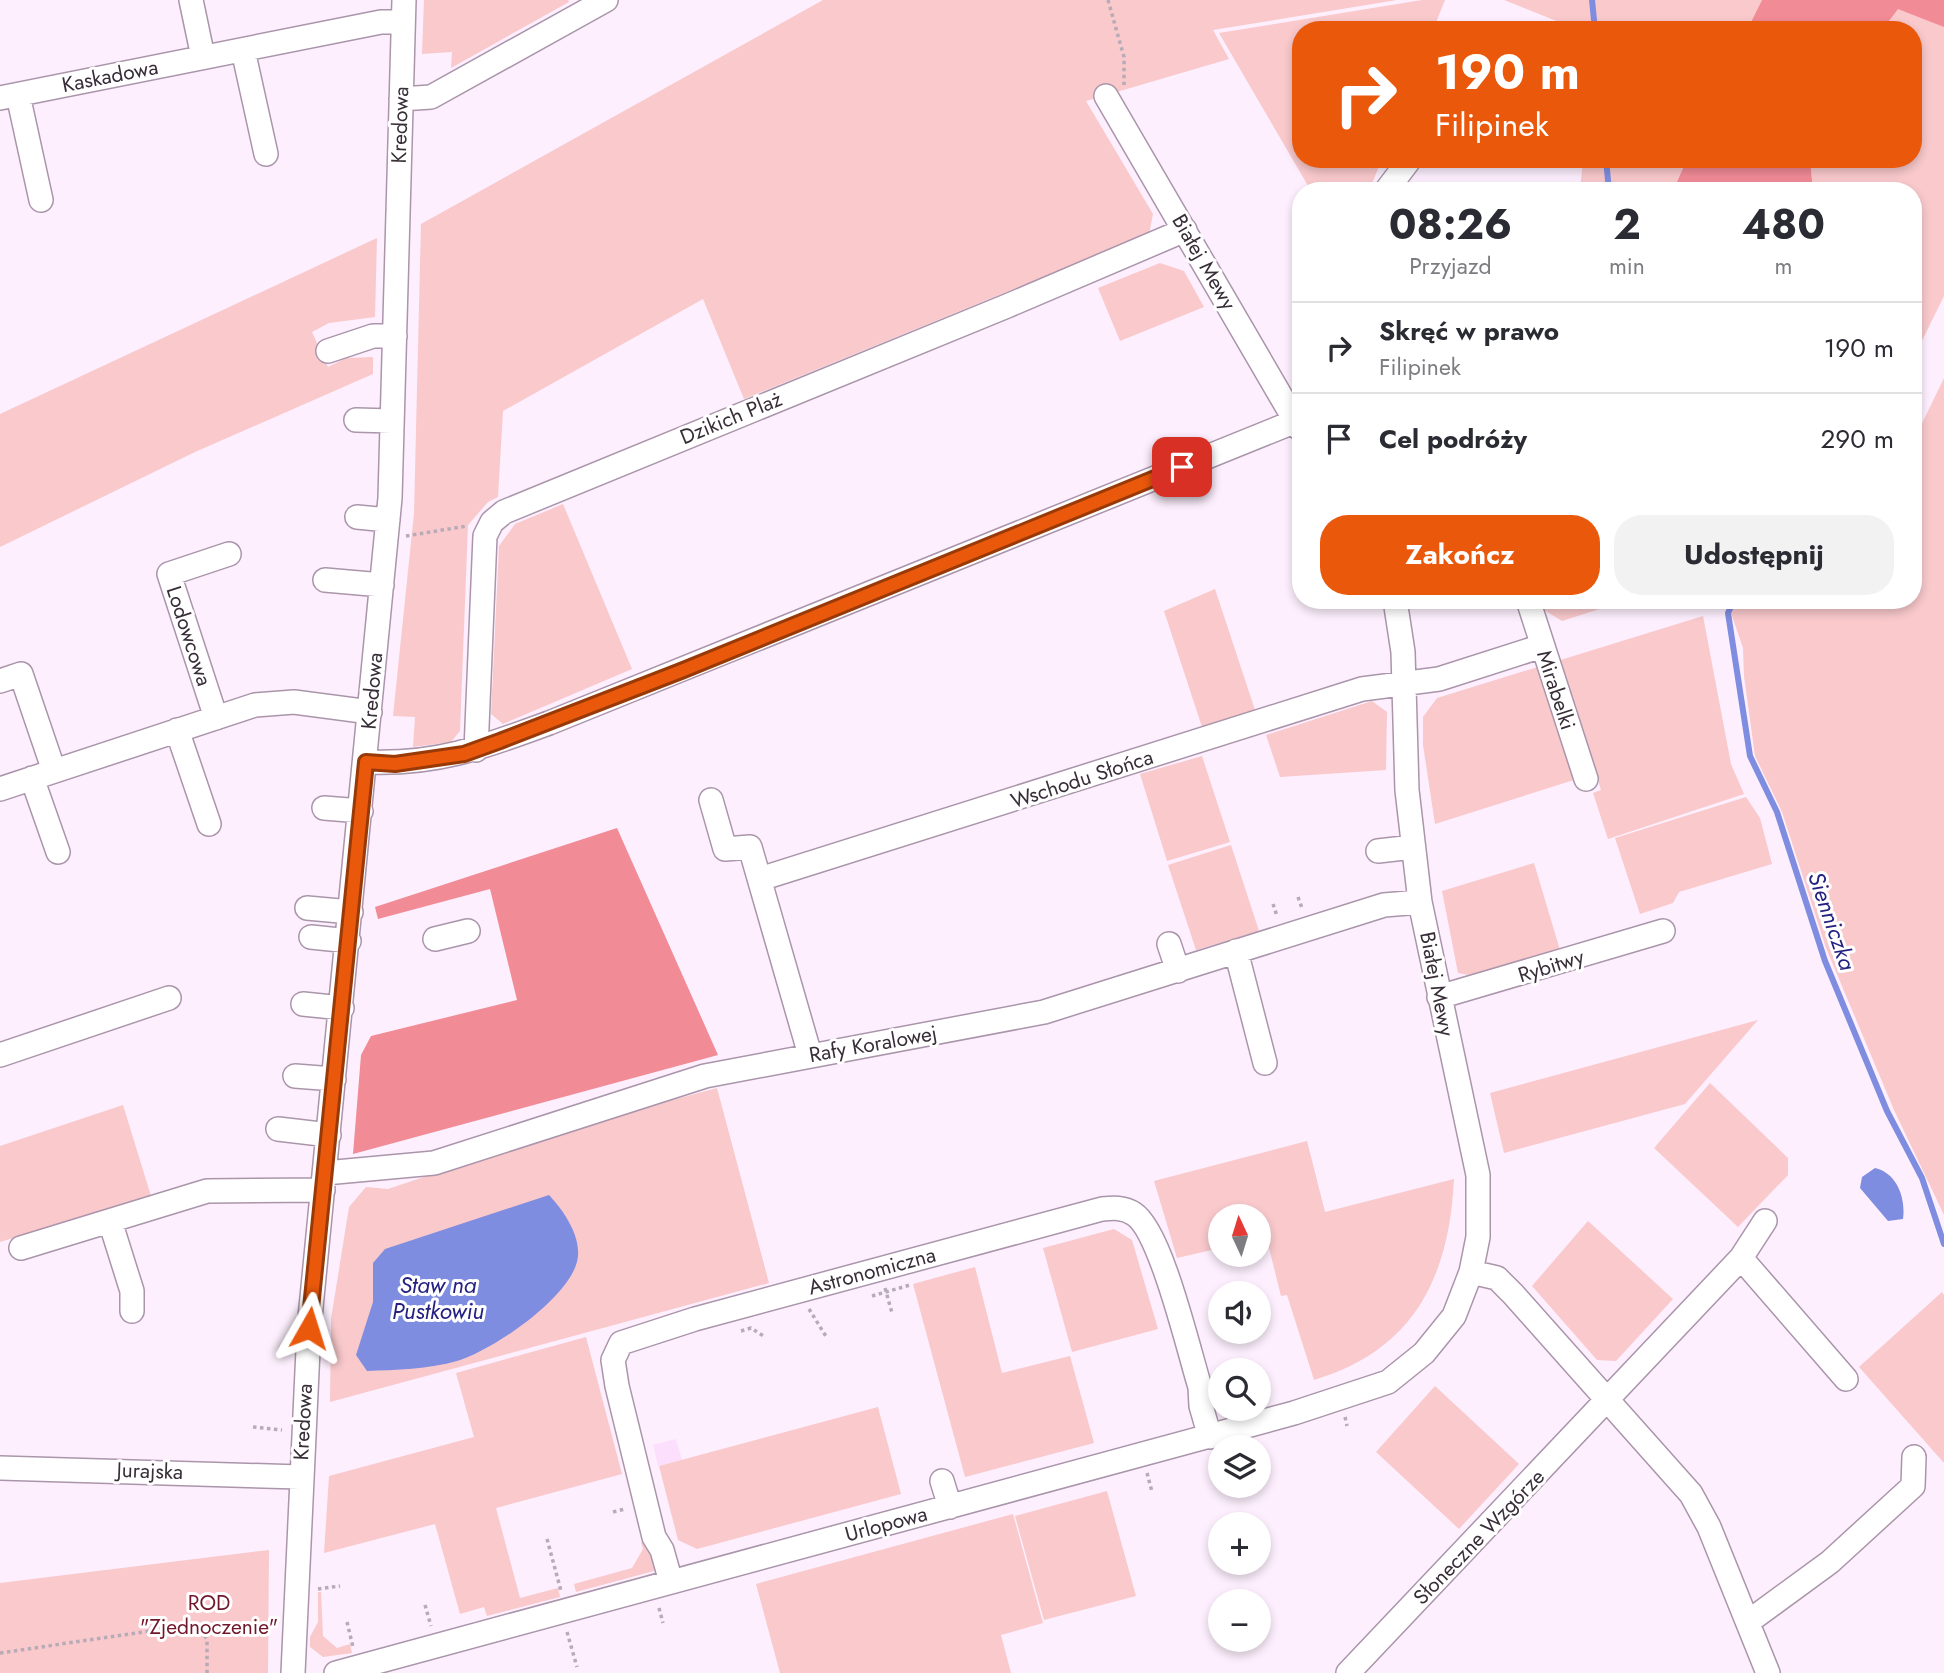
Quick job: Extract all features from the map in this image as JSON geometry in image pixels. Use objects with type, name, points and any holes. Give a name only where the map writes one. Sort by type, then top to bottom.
[{"type":"street","points":[[191,0],[203,57]]},
{"type":"street","points":[[401,99],[431,97],[606,0]]},
{"type":"street","name":"Kaskadowa","points":[[41,200],[9,96],[381,22],[403,11]]},
{"type":"street","name":"Kredowa","points":[[293,1673],[302,1432],[328,1135],[382,585],[394,528],[392,421],[403,11]]},
{"type":"street","points":[[243,50],[266,154]]},
{"type":"street","name":"Białej Mewy","points":[[1106,96],[1292,415]]},
{"type":"street","name":"Dzikich Plaż","points":[[492,522],[517,507],[1185,230]]},
{"type":"street","points":[[328,351],[359,339],[395,336]]},
{"type":"street","points":[[356,420],[392,421]]},
{"type":"street","points":[[366,762],[395,764],[475,750],[671,675],[1292,427]]},
{"type":"street","points":[[357,517],[394,528]]},
{"type":"street","points":[[475,750],[485,536],[492,522]]},
{"type":"street","name":"Lodowcowa","points":[[216,718],[169,573],[229,554]]},
{"type":"street","points":[[325,580],[382,585]]},
{"type":"street","name":"Białej Mewy","points":[[1396,609],[1405,683],[1406,770],[1420,902],[1478,1175],[1478,1237],[1471,1272],[1454,1316],[1424,1353]]},
{"type":"street","name":"Mirabelki","points":[[1531,609],[1586,779]]},
{"type":"street","name":"Wschodu Słońca","points":[[760,879],[1362,690],[1439,679],[1542,646]]},
{"type":"street","points":[[0,681],[21,674],[54,771]]},
{"type":"street","points":[[0,789],[273,701],[370,712]]},
{"type":"street","points":[[177,730],[209,824]]},
{"type":"street","points":[[32,778],[58,852]]},
{"type":"street","points":[[711,800],[724,849],[750,847],[810,1055]]},
{"type":"street","points":[[324,808],[361,811]]},
{"type":"street","points":[[1378,851],[1413,848]]},
{"type":"street","name":"Rafy Koralowej","points":[[324,1181],[434,1163],[603,1106],[705,1076],[1044,1012],[1384,905],[1420,902]]},
{"type":"street","points":[[307,908],[351,912]]},
{"type":"street","name":"Rybitwy","points":[[1439,997],[1663,931]]},
{"type":"street","points":[[435,939],[468,932]]},
{"type":"street","points":[[311,937],[349,941]]},
{"type":"street","points":[[1169,944],[1178,971]]},
{"type":"street","points":[[1236,951],[1265,1063]]},
{"type":"street","points":[[0,1055],[169,998]]},
{"type":"street","points":[[303,1004],[342,1008]]},
{"type":"street","points":[[295,1076],[334,1079]]},
{"type":"street","points":[[278,1129],[328,1135]]},
{"type":"street","points":[[21,1248],[207,1191],[324,1181]]},
{"type":"street","name":"Astronomiczna","points":[[664,1590],[662,1550],[654,1537],[641,1489],[613,1360],[616,1350],[631,1338],[1102,1209],[1125,1210],[1144,1224],[1158,1250],[1200,1387],[1201,1406],[1209,1435]]},
{"type":"street","points":[[110,1221],[132,1291],[132,1311]]},
{"type":"street","name":"Słoneczne Wzgórze","points":[[1348,1673],[1741,1258],[1765,1221]]},
{"type":"street","points":[[1741,1258],[1846,1379]]},
{"type":"street","points":[[1471,1272],[1497,1279],[1691,1494],[1709,1527],[1768,1673]]},
{"type":"street","name":"Urlopowa","points":[[1217,1435],[1369,1390],[1388,1382],[1424,1353]]},
{"type":"street","name":"Urlopowa","points":[[336,1673],[664,1590],[950,1507],[1208,1438]]},
{"type":"street","points":[[1748,1622],[1830,1562],[1913,1486],[1914,1457]]},
{"type":"street","name":"Jurajska","points":[[0,1468],[300,1477]]},
{"type":"street","points":[[942,1480],[950,1507]]},
{"type":"path","points":[[1108,0],[1124,57],[1123,125]]},
{"type":"path","points":[[394,528],[492,522]]},
{"type":"path","points":[[872,1296],[910,1285]]},
{"type":"path","points":[[804,1290],[810,1311],[827,1338]]},
{"type":"path","points":[[741,1331],[751,1328],[765,1338]]},
{"type":"path","points":[[253,1427],[302,1432]]},
{"type":"path","points":[[1145,1466],[1152,1492]]},
{"type":"path","points":[[547,1539],[564,1599]]},
{"type":"path","points":[[316,1589],[340,1586]]},
{"type":"path","points":[[663,1623],[664,1590]]},
{"type":"path","points":[[425,1605],[429,1618]]},
{"type":"path","points":[[346,1622],[356,1656]]},
{"type":"path","points":[[565,1623],[577,1667]]},
{"type":"path","points":[[0,1653],[184,1626],[198,1628],[207,1639],[208,1673]]},
{"type":"shaded area","points":[[1762,0],[1944,0],[1944,27],[1898,9],[1889,21],[1752,21]]},
{"type":"shaded area","points":[[1683,168],[1811,168],[1812,182],[1677,182]]},
{"type":"shaded area","points":[[617,828],[718,1055],[353,1154],[361,1055],[371,1036],[517,1000],[490,889],[378,919],[375,907]]},
{"type":"shaded area","points":[[676,1439],[682,1460],[658,1466],[653,1445]]},
{"type":"green space","points":[[424,0],[569,2],[451,68],[452,52],[422,54]]},
{"type":"green space","points":[[823,0],[1397,0],[1213,30],[1229,59],[1086,101],[1153,214],[1149,234],[744,399],[703,299],[503,411],[498,497],[488,502],[468,525],[460,731],[451,742],[413,747],[415,717],[393,716],[414,513],[421,224]]},
{"type":"green space","points":[[1422,0],[1445,0],[1437,21],[1293,21]]},
{"type":"green space","points":[[1504,0],[1762,0],[1752,21],[1556,21]]},
{"type":"green space","points":[[1897,8],[1944,26],[1944,296],[1922,341],[1922,182],[1812,182],[1811,168],[1922,168],[1922,21],[1887,21]]},
{"type":"green space","points":[[1292,21],[1292,158],[1219,33]]},
{"type":"green space","points":[[1298,168],[1378,168],[1373,182],[1306,182]]},
{"type":"green space","points":[[1582,168],[1683,168],[1677,182],[1581,182]]},
{"type":"green space","points":[[377,238],[375,317],[329,323],[312,332],[328,367],[346,358],[373,357],[373,374],[195,452],[0,547],[0,414]]},
{"type":"green space","points":[[1160,263],[1184,271],[1204,307],[1120,341],[1098,288]]},
{"type":"green space","points":[[1944,378],[1944,1215],[1894,1110],[1826,948],[1782,812],[1755,756],[1743,648],[1731,613],[1733,609],[1922,609],[1922,423]]},
{"type":"green space","points":[[563,504],[632,669],[503,724],[491,714],[499,546],[515,524]]},
{"type":"green space","points":[[1215,589],[1255,710],[1202,727],[1164,611]]},
{"type":"green space","points":[[1544,609],[1600,609],[1562,621]]},
{"type":"green space","points":[[1703,616],[1731,764],[1744,794],[1608,839],[1593,793],[1601,790],[1596,773],[1435,824],[1423,745],[1423,717],[1437,698]]},
{"type":"green space","points":[[1372,701],[1387,712],[1386,770],[1280,777],[1266,735]]},
{"type":"green space","points":[[1202,756],[1230,842],[1167,861],[1140,774]]},
{"type":"green space","points":[[1746,797],[1760,818],[1772,864],[1679,892],[1673,903],[1640,914],[1615,838]]},
{"type":"green space","points":[[1231,845],[1259,931],[1196,950],[1168,865]]},
{"type":"green space","points":[[1534,863],[1560,950],[1475,976],[1458,973],[1442,891]]},
{"type":"green space","points":[[1758,1020],[1685,1104],[1504,1153],[1490,1093]]},
{"type":"green space","points":[[1710,1083],[1788,1158],[1788,1175],[1738,1227],[1654,1148]]},
{"type":"green space","points":[[717,1088],[769,1283],[330,1402],[331,1319],[349,1207],[366,1187],[388,1189],[580,1125]]},
{"type":"green space","points":[[123,1105],[151,1196],[0,1242],[0,1146]]},
{"type":"green space","points":[[1307,1141],[1325,1212],[1454,1179],[1451,1215],[1444,1248],[1434,1278],[1420,1305],[1401,1329],[1377,1350],[1349,1367],[1314,1380],[1287,1295],[1281,1296],[1271,1256],[1271,1204],[1208,1204],[1208,1251],[1177,1258],[1154,1181]]},
{"type":"green space","points":[[1588,1221],[1673,1299],[1616,1361],[1597,1360],[1532,1286]]},
{"type":"green space","points":[[1114,1229],[1132,1240],[1158,1329],[1072,1352],[1043,1248]]},
{"type":"green space","points":[[975,1267],[1002,1373],[1070,1356],[1094,1443],[965,1477],[913,1284]]},
{"type":"green space","points":[[1942,1292],[1944,1295],[1944,1463],[1859,1367]]},
{"type":"green space","points":[[586,1337],[622,1474],[496,1508],[520,1598],[558,1588],[560,1597],[487,1616],[484,1607],[460,1614],[435,1524],[324,1553],[329,1476],[474,1437],[456,1373]]},
{"type":"green space","points":[[1435,1386],[1519,1464],[1459,1529],[1376,1452]]},
{"type":"green space","points":[[878,1407],[901,1494],[697,1549],[678,1540],[659,1466]]},
{"type":"green space","points":[[1107,1491],[1136,1596],[1044,1620],[1015,1516]]},
{"type":"green space","points":[[1013,1514],[1043,1623],[1001,1635],[1011,1673],[780,1673],[756,1584]]},
{"type":"green space","points":[[641,1542],[649,1544],[656,1566],[654,1571],[576,1592],[574,1584],[632,1568],[643,1549]]},
{"type":"green space","name":"ROD \"Zjednoczenie\"","points":[[269,1550],[268,1673],[0,1673],[0,1583]]},
{"type":"green space","points":[[318,1592],[321,1592],[323,1636],[337,1648],[350,1644],[352,1653],[323,1657],[310,1647],[310,1637],[318,1622]]},
{"type":"water","points":[[1875,1168],[1889,1175],[1898,1188],[1903,1203],[1903,1219],[1888,1221],[1860,1188],[1862,1177]]},
{"type":"water","name":"Staw na Pustkowiu","points":[[549,1195],[565,1215],[573,1231],[578,1256],[563,1287],[548,1304],[510,1334],[457,1361],[400,1370],[367,1371],[356,1355],[373,1302],[373,1263],[385,1249]]},
{"type":"waterway","name":"Sienniczka","points":[[1592,0],[1594,21]]},
{"type":"waterway","name":"Sienniczka","points":[[1607,168],[1608,182]]},
{"type":"waterway","name":"Sienniczka","points":[[1730,609],[1728,613],[1750,756],[1777,812],[1825,961],[1887,1111],[1922,1178],[1944,1244]]},
{"type":"route","points":[[309,1328],[366,762],[395,764],[464,754],[550,723],[1182,467]]}]
